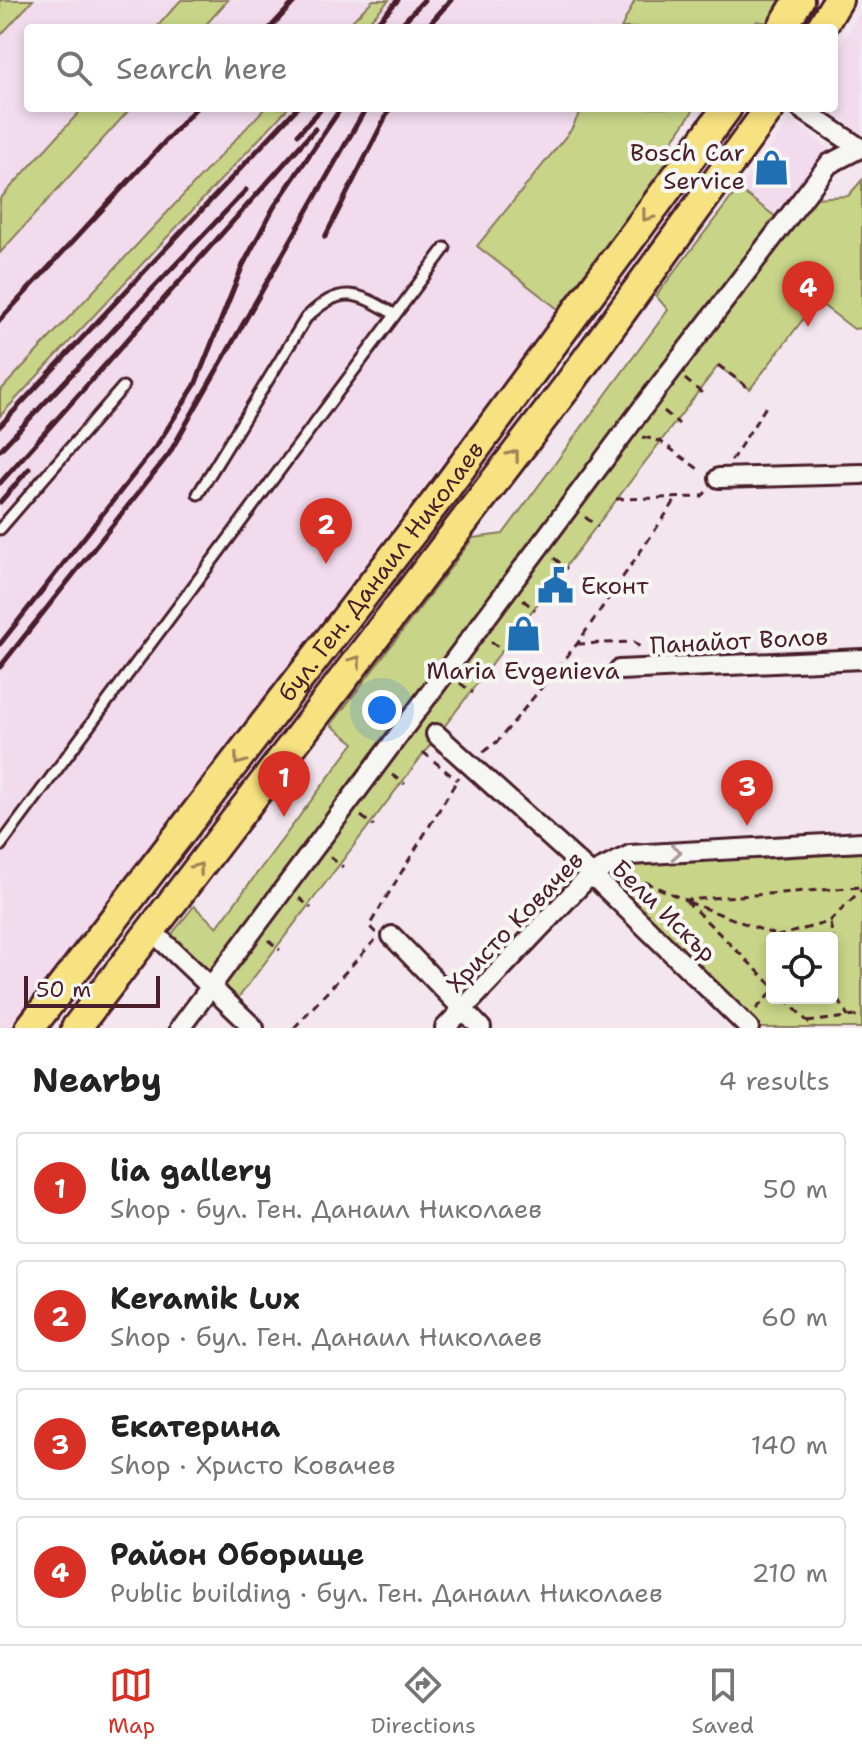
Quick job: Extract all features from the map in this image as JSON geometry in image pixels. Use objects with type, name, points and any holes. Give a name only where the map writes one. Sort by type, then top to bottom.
[{"type":"main road","points":[[784,24],[799,0]]},
{"type":"main road","points":[[823,24],[838,0]]},
{"type":"main road","name":"бул. Ген. Данаил Николаев","points":[[30,1028],[444,491],[724,112]]},
{"type":"main road","name":"бул. Ген. Данаил Николаев","points":[[85,1023],[151,930],[566,388],[767,112]]},
{"type":"street","points":[[806,112],[861,150]]},
{"type":"street","points":[[180,1028],[650,398],[829,164],[861,150]]},
{"type":"street","points":[[719,478],[862,474]]},
{"type":"street","name":"Панайот Волов","points":[[619,670],[862,659]]},
{"type":"street","name":"Бели Искър","points":[[436,734],[591,874],[746,1025]]},
{"type":"street","name":"Христо Ковачев","points":[[445,1028],[591,874],[630,855],[862,842]]},
{"type":"street","points":[[151,930],[254,1028]]},
{"type":"street","points":[[392,936],[481,1028]]},
{"type":"lane","points":[[0,846],[445,248]]},
{"type":"lane","points":[[198,494],[306,318],[325,300],[344,294],[365,297],[394,314]]},
{"type":"lane","points":[[0,529],[123,387]]},
{"type":"path","points":[[718,365],[750,389]]},
{"type":"path","points":[[616,499],[701,497],[719,478],[767,405]]},
{"type":"path","points":[[660,441],[698,470],[719,478]]},
{"type":"path","points":[[294,1028],[379,935],[369,926],[467,763],[498,741],[577,644],[677,498]]},
{"type":"path","points":[[577,644],[634,642],[661,668]]},
{"type":"path","points":[[423,752],[457,780]]},
{"type":"path","points":[[591,874],[634,876],[766,932]]},
{"type":"path","points":[[685,900],[862,888]]},
{"type":"path","points":[[796,932],[829,922],[862,888]]},
{"type":"path","points":[[685,900],[766,979]]},
{"type":"path","points":[[829,922],[831,932]]},
{"type":"path","points":[[838,998],[848,1017]]},
{"type":"path","points":[[746,1025],[766,1000]]},
{"type":"path","points":[[790,1004],[814,1028]]},
{"type":"path","points":[[807,1022],[862,1015]]},
{"type":"shaded area","points":[[33,0],[181,0],[160,24],[24,24],[24,112],[79,112],[0,199],[0,36]]},
{"type":"shaded area","points":[[228,0],[373,0],[349,24],[207,24]]},
{"type":"shaded area","points":[[389,0],[635,0],[623,24],[367,24]]},
{"type":"shaded area","points":[[862,10],[862,134],[833,112],[838,112],[838,50]]},
{"type":"shaded area","points":[[127,112],[261,112],[0,391],[0,253]]},
{"type":"shaded area","points":[[284,112],[580,112],[571,130],[478,246],[558,309],[14,1028],[0,1028],[0,416]]},
{"type":"shaded area","points":[[791,120],[829,149],[779,219],[738,189]]},
{"type":"green space","points":[[0,0],[33,0],[0,36]]},
{"type":"green space","points":[[181,0],[228,0],[207,24],[160,24]]},
{"type":"green space","points":[[373,0],[389,0],[367,24],[349,24]]},
{"type":"green space","points":[[635,0],[785,0],[772,24],[757,21],[755,24],[623,24]]},
{"type":"green space","points":[[79,112],[127,112],[0,253],[0,199]]},
{"type":"green space","points":[[261,112],[284,112],[0,416],[0,391]]},
{"type":"green space","points":[[580,112],[692,112],[672,141],[679,149],[558,309],[477,246],[571,130]]},
{"type":"green space","points":[[862,180],[862,328],[854,329],[817,301],[750,389],[718,366],[232,1006],[165,943],[194,906],[217,927],[354,743],[331,725],[473,538],[503,534],[668,310],[656,296],[738,189],[779,219],[794,199],[848,196]]},
{"type":"green space","points":[[862,843],[862,1028],[749,1028],[592,874],[630,856]]},
{"type":"railway","points":[[274,24],[296,0]]},
{"type":"railway","points":[[376,24],[398,0]]},
{"type":"railway","points":[[402,24],[424,0]]},
{"type":"railway","points":[[430,24],[451,0]]},
{"type":"railway","points":[[0,320],[192,112]]},
{"type":"railway","points":[[0,426],[293,112]]},
{"type":"railway","points":[[298,134],[318,112]]},
{"type":"railway","points":[[0,644],[157,445],[195,385],[243,265],[274,207],[338,112]]},
{"type":"railway","points":[[0,667],[169,454],[364,112]]},
{"type":"railway","points":[[325,237],[388,112]]},
{"type":"railway","points":[[0,483],[315,129]]},
{"type":"railway","points":[[0,450],[246,190]]},
{"type":"railway","points":[[0,502],[29,469]]},
{"type":"place","name":"Bosch Car Service","points":[[771,167]]},
{"type":"place","name":"Район Оборище","points":[[808,327]]},
{"type":"place","name":"Keramik Lux","points":[[326,564]]},
{"type":"place","name":"Еконт","points":[[555,586]]},
{"type":"place","name":"Maria Evgenieva","points":[[523,634]]},
{"type":"place","name":"lia gallery","points":[[284,817]]},
{"type":"place","name":"Екатерина","points":[[747,826]]}]
